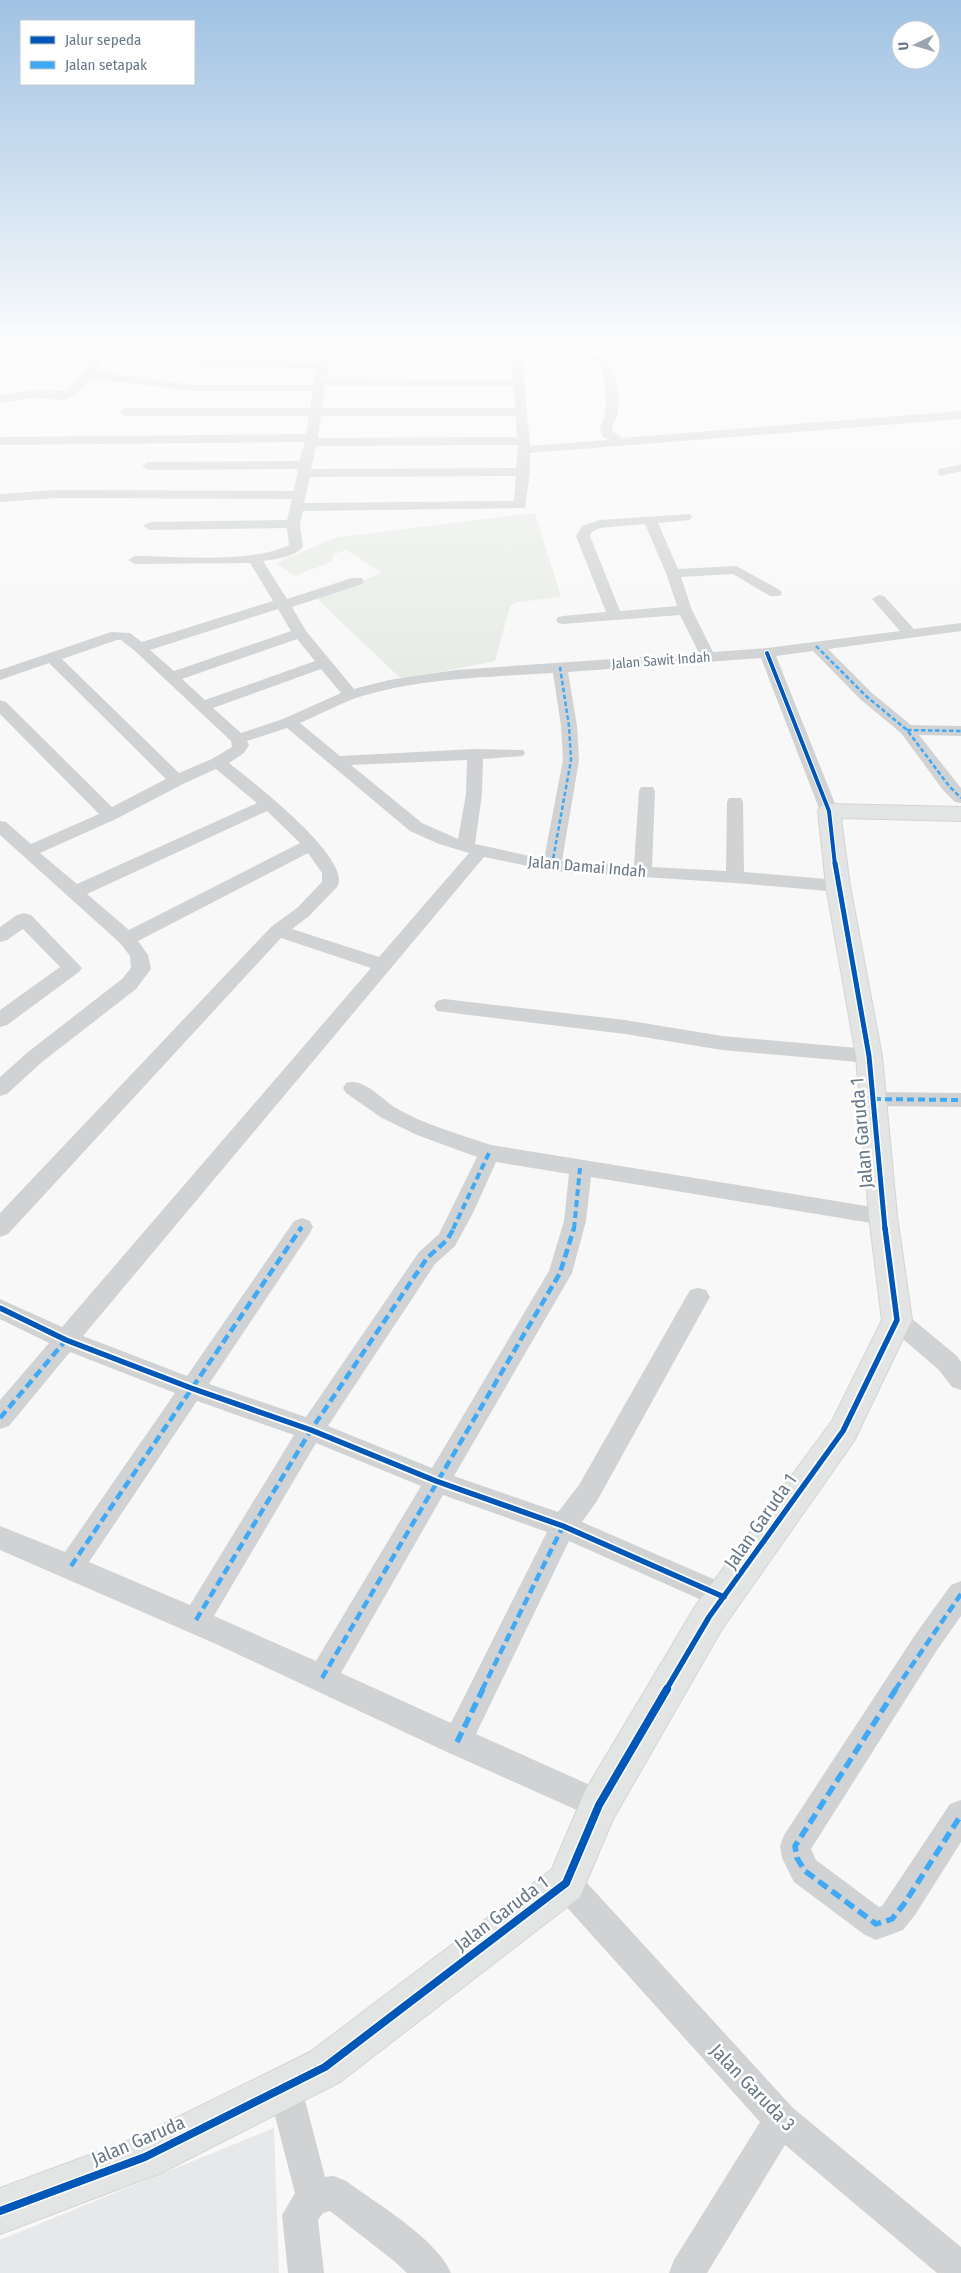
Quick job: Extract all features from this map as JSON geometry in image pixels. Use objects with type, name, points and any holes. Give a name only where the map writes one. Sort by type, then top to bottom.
[{"type":"street","points":[[135,560],[259,566],[276,555],[294,548],[293,524],[308,454]]},
{"type":"street","points":[[0,498],[57,494],[520,505],[524,472],[523,454]]},
{"type":"street","points":[[148,466],[524,472]]},
{"type":"street","points":[[615,616],[583,536],[584,531],[589,527],[600,524],[685,517]]},
{"type":"street","points":[[650,520],[673,573],[685,610],[708,657]]},
{"type":"street","points":[[150,526],[293,524]]},
{"type":"street","points":[[259,566],[300,633],[350,695]]},
{"type":"street","points":[[673,573],[736,570],[776,593]]},
{"type":"street","points":[[140,648],[357,581]]},
{"type":"street","points":[[879,599],[912,635]]},
{"type":"street","points":[[563,620],[685,610]]},
{"type":"street","name":"Jalan Sawit Indah","points":[[238,738],[288,722],[350,695],[389,685],[456,675],[766,653],[961,627]]},
{"type":"street","points":[[172,677],[300,633]]},
{"type":"street","points":[[0,675],[116,635],[125,636],[238,738],[241,745],[238,750],[218,762],[177,780],[110,815],[28,852]]},
{"type":"street","points":[[816,646],[866,696],[907,730],[949,786],[961,798]]},
{"type":"street","points":[[766,653],[829,811],[961,814]]},
{"type":"street","points":[[52,658],[177,780]]},
{"type":"street","points":[[203,706],[325,663]]},
{"type":"street","points":[[552,866],[571,760],[560,667]]},
{"type":"street","points":[[0,705],[110,815]]},
{"type":"street","points":[[0,727],[16,721]]},
{"type":"street","name":"Jalan Damai Indah","points":[[288,722],[416,827],[445,840],[552,866],[735,877],[838,886]]},
{"type":"street","points":[[907,730],[961,731]]},
{"type":"street","points":[[336,761],[517,753]]},
{"type":"street","points":[[0,1418],[383,965],[473,848],[475,754]]},
{"type":"street","points":[[0,1228],[278,932],[303,912],[331,883],[331,873],[310,845],[268,804],[218,762]]},
{"type":"street","points":[[643,871],[647,790]]},
{"type":"street","points":[[735,802],[735,877]]},
{"type":"street","points":[[73,893],[268,804]]},
{"type":"street","name":"Jalan Garuda 1","points":[[285,2089],[325,2067],[566,1883],[599,1805],[709,1617],[843,1431],[897,1320],[883,1216],[869,1056],[838,886],[829,811]]},
{"type":"street","points":[[0,826],[73,893],[127,939],[139,955],[141,969],[129,984],[35,1057],[0,1089]]},
{"type":"street","points":[[127,939],[310,845]]},
{"type":"street","points":[[0,936],[24,919],[72,968],[0,1020]]},
{"type":"street","points":[[278,932],[383,965]]},
{"type":"street","points":[[444,1006],[625,1027],[722,1043],[869,1056]]},
{"type":"street","points":[[353,1088],[389,1113],[424,1130],[489,1153],[883,1216]]},
{"type":"street","points":[[874,1099],[961,1100]]},
{"type":"street","points":[[196,1620],[311,1430],[427,1258],[447,1240],[462,1213],[489,1153]]},
{"type":"street","points":[[322,1678],[560,1273],[572,1244],[579,1211],[580,1168]]},
{"type":"street","points":[[71,1566],[302,1227]]},
{"type":"street","points":[[457,1742],[564,1526],[588,1493],[698,1297]]},
{"type":"street","points":[[0,1308],[66,1340],[191,1388],[311,1430],[436,1482],[564,1526],[724,1598]]},
{"type":"street","points":[[897,1320],[948,1363],[961,1380]]},
{"type":"street","points":[[0,1538],[71,1566],[196,1620],[457,1742],[599,1805]]},
{"type":"street","points":[[961,1594],[926,1641],[795,1846],[798,1858],[805,1871],[876,1924],[892,1919],[904,1904],[961,1815]]},
{"type":"street","name":"Jalan Garuda 3","points":[[566,1883],[781,2120],[961,2270]]},
{"type":"street","points":[[285,2089],[313,2196]]},
{"type":"street","name":"Jalan Garuda","points":[[0,2211],[145,2157],[285,2089]]},
{"type":"street","points":[[687,2273],[781,2120]]},
{"type":"street","points":[[306,2273],[300,2215],[313,2196],[334,2193],[407,2248],[432,2273]]},
{"type":"lane","points":[[941,472],[961,468]]},
{"type":"shaded area","points":[[535,513],[561,597],[518,602],[510,606],[495,661],[406,679],[399,677],[317,599],[382,573],[346,550],[334,554],[331,562],[294,576],[276,563],[334,538]]},
{"type":"shaded area","points":[[274,2128],[279,2273],[0,2273],[0,2240]]},
{"type":"marked path","points":[[816,646],[866,696],[907,730],[949,786],[961,798]]},
{"type":"marked path","points":[[552,866],[571,760],[569,726],[560,667]]},
{"type":"marked path","points":[[907,730],[961,731]]},
{"type":"marked path","points":[[874,1099],[961,1100]]},
{"type":"marked path","points":[[196,1620],[311,1430],[427,1258],[447,1240],[462,1213],[489,1153]]},
{"type":"marked path","points":[[322,1678],[560,1273],[575,1221],[579,1196],[580,1168]]},
{"type":"marked path","points":[[71,1566],[302,1227]]},
{"type":"marked path","points":[[0,1418],[66,1340]]},
{"type":"marked path","points":[[457,1742],[563,1526]]},
{"type":"marked path","points":[[961,1594],[927,1641],[795,1846],[797,1858],[805,1871],[876,1924],[892,1919],[904,1904],[961,1815]]},
{"type":"cycle path","points":[[0,2211],[145,2157],[325,2067],[566,1883],[599,1805],[709,1617],[843,1431],[897,1320],[883,1216],[869,1056],[838,886],[829,811],[767,653]]},
{"type":"cycle path","points":[[0,1308],[66,1340],[191,1388],[311,1430],[436,1481],[563,1526],[724,1597]]}]
